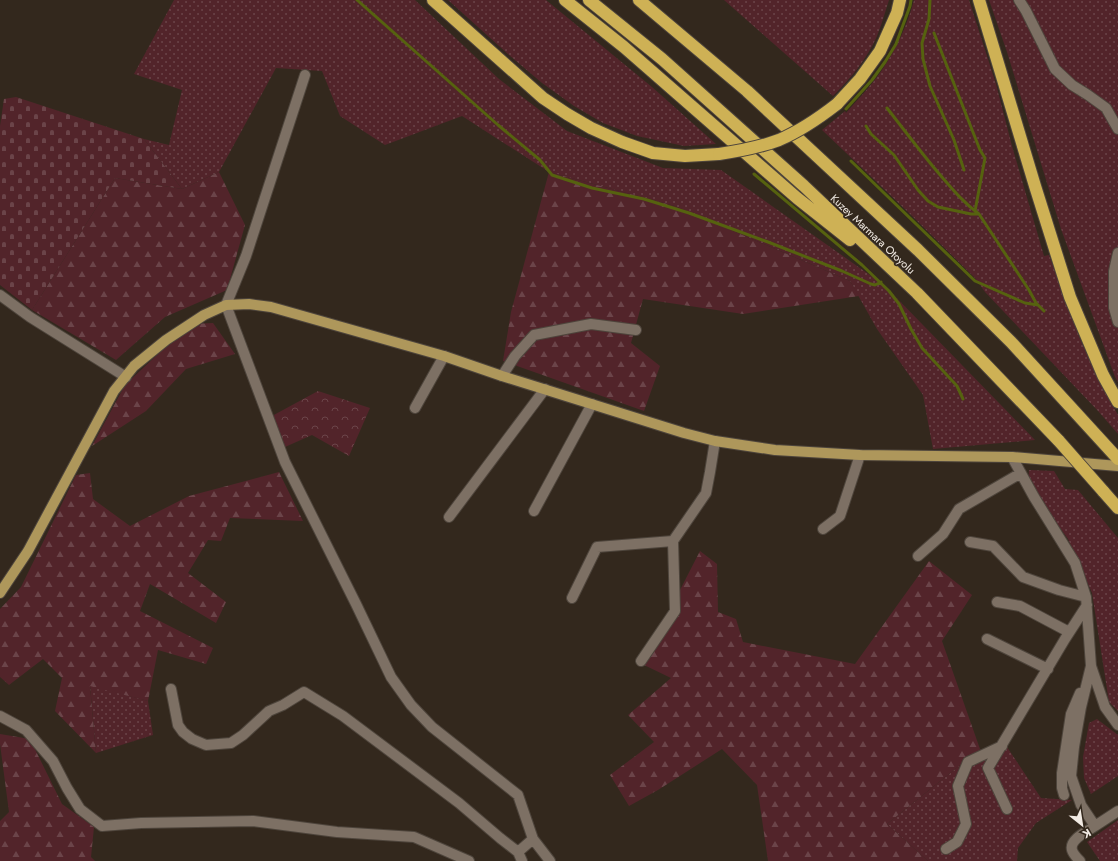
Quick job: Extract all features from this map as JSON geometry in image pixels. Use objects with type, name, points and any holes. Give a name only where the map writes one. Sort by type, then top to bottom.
[{"type":"highway","points":[[433,0],[543,98],[567,114],[591,128],[622,142],[653,152],[685,156],[719,154],[749,149],[779,140],[802,129],[819,118],[837,104],[860,79],[880,51],[897,12],[900,0]]},
{"type":"highway","points":[[565,0],[624,47],[797,198],[917,293]]},
{"type":"highway","name":"Kuzey Marmara Otoyolu","points":[[589,0],[662,59],[804,186],[917,293],[1059,441],[1118,508]]},
{"type":"highway","name":"Kuzey Marmara Otoyolu","points":[[639,0],[747,91],[918,250],[1011,342],[1118,459]]},
{"type":"highway","points":[[979,0],[1032,179],[1070,297],[1103,375],[1118,402]]},
{"type":"main road","points":[[0,593],[28,551],[114,392],[134,366],[166,340],[204,315],[226,306],[248,304],[272,307],[444,356],[502,376],[684,433],[715,441],[775,450],[860,455],[1012,456],[1118,466]]},
{"type":"street","points":[[1019,0],[1055,69],[1072,85],[1088,94],[1106,108],[1118,128]]},
{"type":"street","points":[[305,75],[246,256],[226,306],[285,462],[391,677],[411,705],[432,726],[518,796],[533,839],[550,861]]},
{"type":"street","points":[[1118,253],[1114,271],[1114,308],[1118,322]]},
{"type":"street","points":[[0,295],[30,317],[126,377]]},
{"type":"street","points":[[502,376],[515,356],[534,335],[591,324],[636,330]]},
{"type":"street","points":[[414,408],[444,356]]},
{"type":"street","points":[[449,517],[545,389]]},
{"type":"street","points":[[534,511],[592,404]]},
{"type":"street","points":[[640,661],[675,611],[673,541],[706,493],[715,441]]},
{"type":"street","points":[[823,529],[840,516],[860,455]]},
{"type":"street","points":[[1012,456],[1034,497],[1075,563],[1087,601],[1091,666],[1105,706],[1118,725]]},
{"type":"street","points":[[918,556],[943,534],[959,509],[1021,473]]},
{"type":"street","points":[[572,598],[597,547],[673,541]]},
{"type":"street","points":[[970,542],[993,546],[1023,578],[1087,601]]},
{"type":"street","points":[[1007,809],[988,768],[1087,601]]},
{"type":"street","points":[[997,602],[1020,606],[1069,632]]},
{"type":"street","points":[[987,639],[1048,669]]},
{"type":"street","points":[[1064,794],[1062,788],[1062,773],[1071,714],[1091,666]]},
{"type":"street","points":[[1091,666],[1081,707],[1071,776],[1081,805],[1095,826]]},
{"type":"street","points":[[171,689],[178,725],[187,735],[206,745],[230,743],[243,735],[269,711],[283,705],[304,692],[343,716],[459,802],[520,857],[533,839]]},
{"type":"street","points":[[0,716],[26,730],[53,761],[80,809],[102,826],[141,823],[253,821],[337,832],[414,837],[469,861]]},
{"type":"street","points":[[946,849],[957,842],[966,824],[958,786],[968,762],[1002,746]]},
{"type":"street","points":[[1080,861],[1072,851],[1072,844],[1075,839],[1118,812]]},
{"type":"green space","points":[[174,0],[415,0],[499,79],[567,131],[663,168],[721,170],[884,285],[1035,440],[933,449],[923,395],[877,329],[850,281],[675,206],[549,172],[462,116],[385,145],[340,116],[322,71],[276,68],[219,172],[182,189],[144,139],[169,145],[182,90],[134,74]]},
{"type":"green space","points":[[448,0],[546,0],[652,87],[716,144],[684,146],[637,136],[603,123],[574,106],[542,83]]},
{"type":"green space","points":[[724,0],[889,0],[879,32],[868,53],[852,75],[833,96]]},
{"type":"green space","points":[[914,0],[969,0],[996,84],[1012,146],[1044,256],[1049,255],[1080,339],[1099,381],[1118,415],[1118,434],[985,292],[975,278],[822,130],[845,111],[846,113],[878,76],[901,36]]},
{"type":"green space","points":[[989,0],[1118,0],[1118,382],[1061,229],[1007,52]]},
{"type":"green space","points":[[16,97],[144,139],[182,189],[115,178],[32,310],[0,285],[0,126],[4,99]]},
{"type":"green space","points":[[219,172],[245,225],[227,290],[165,317],[116,360],[32,310],[115,178],[182,189]]},
{"type":"green space","points":[[549,172],[675,206],[850,281],[859,296],[743,314],[643,299],[631,343],[660,366],[644,411],[503,361],[511,312]]},
{"type":"green space","points":[[213,323],[235,354],[186,369],[146,411],[92,446],[125,385],[190,324]]},
{"type":"green space","points":[[318,391],[370,408],[349,456],[312,435],[285,447],[272,416]]},
{"type":"green space","points":[[1029,470],[1054,471],[1065,489],[1078,490],[1118,538],[1118,711],[1109,702],[1092,593],[1068,539],[1028,484]]},
{"type":"green space","points":[[279,472],[303,521],[230,518],[221,541],[208,540],[188,573],[226,602],[216,623],[150,584],[140,611],[213,648],[206,664],[158,650],[148,701],[90,686],[96,753],[55,711],[62,678],[43,659],[9,685],[0,677],[0,609],[21,587],[76,475],[90,473],[93,499],[130,526],[189,496]]},
{"type":"green space","points":[[700,551],[717,564],[718,612],[736,619],[743,642],[855,664],[929,561],[972,595],[942,641],[980,749],[887,824],[928,861],[768,861],[757,785],[722,749],[658,790],[629,806],[610,775],[654,742],[628,715],[671,678],[642,664]]},
{"type":"green space","points":[[90,685],[148,701],[153,735],[96,753]]},
{"type":"green space","points":[[1097,719],[1118,735],[1118,776],[1091,794],[1084,778],[1083,757],[1089,723]]},
{"type":"green space","points":[[0,734],[30,739],[62,804],[94,827],[91,857],[95,861],[0,861],[0,821],[9,812]]},
{"type":"green space","points":[[1005,744],[1041,798],[1072,800],[1036,823],[1018,848],[1017,861],[928,861],[887,824],[980,749],[986,756]]},
{"type":"green space","points":[[1118,820],[1118,861],[1100,861],[1087,842]]},
{"type":"waterway","points":[[357,0],[498,125],[540,160],[552,175],[592,188],[644,199],[689,213],[768,242],[871,284],[875,285],[881,282]]},
{"type":"waterway","points":[[846,109],[872,80],[896,44],[911,0]]},
{"type":"waterway","points":[[930,0],[929,19],[922,43],[923,59],[930,86],[954,140],[964,170]]},
{"type":"waterway","points":[[934,33],[980,150],[985,158],[975,211]]},
{"type":"waterway","points":[[887,108],[945,181],[979,214],[1036,303],[1044,311]]},
{"type":"waterway","points":[[866,126],[871,134],[894,155],[918,190],[928,201],[938,207],[971,214],[978,214]]},
{"type":"waterway","points":[[851,161],[975,281],[1025,303],[1038,305]]},
{"type":"waterway","points":[[754,174],[862,265],[889,291],[899,304],[922,348],[957,386],[963,399]]}]
